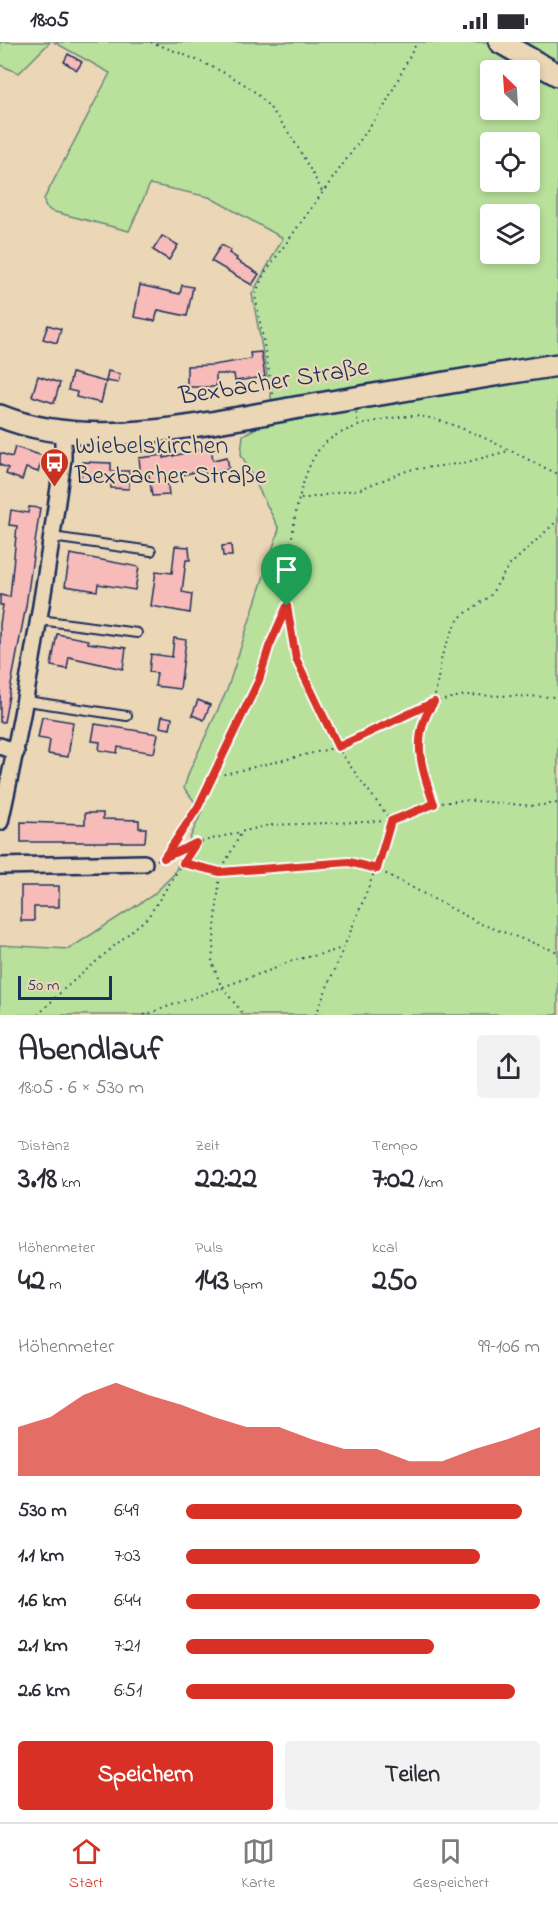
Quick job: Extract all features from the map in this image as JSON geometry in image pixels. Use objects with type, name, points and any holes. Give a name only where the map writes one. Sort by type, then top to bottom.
[{"type":"street","points":[[500,42],[558,75]]},
{"type":"street","name":"Bexbacher Straße","points":[[0,416],[27,427],[63,434],[139,432],[558,365]]},
{"type":"street","points":[[0,822],[27,701],[63,459],[63,434]]},
{"type":"street","points":[[0,746],[16,752]]},
{"type":"street","points":[[0,866],[144,863]]},
{"type":"lane","points":[[52,537],[151,551]]},
{"type":"lane","points":[[40,620],[137,633]]},
{"type":"lane","points":[[27,701],[128,716]]},
{"type":"path","points":[[151,42],[200,61],[257,94],[288,129],[323,193]]},
{"type":"path","points":[[277,411],[255,295],[264,274],[384,107],[417,42]]},
{"type":"path","points":[[391,821],[338,747],[296,659],[287,606],[289,545],[311,459],[326,442],[358,425],[415,416],[450,424],[558,474]]},
{"type":"path","points":[[301,499],[360,489],[410,471],[464,463],[508,451]]},
{"type":"path","points":[[434,804],[421,769],[420,729],[425,714],[434,702],[442,655],[459,618],[490,596],[508,567],[558,520]]},
{"type":"path","points":[[164,858],[198,807],[259,680],[269,647],[287,606]]},
{"type":"path","points":[[212,777],[338,747],[434,702],[465,695],[558,697]]},
{"type":"path","points":[[144,863],[164,858],[196,843],[243,830],[297,822],[347,824],[391,821],[434,804],[464,800],[534,806],[558,803]]},
{"type":"path","points":[[316,1015],[341,948],[377,869],[391,821]]},
{"type":"path","points":[[243,830],[220,872],[212,962],[220,986],[244,1015]]},
{"type":"path","points":[[38,1015],[63,990],[148,917],[196,843]]},
{"type":"path","points":[[183,863],[220,872],[349,862],[377,869],[481,924],[558,952]]},
{"type":"path","points":[[144,1015],[220,986],[276,968],[288,961],[322,956],[341,948]]},
{"type":"green space","points":[[0,42],[50,42],[19,73],[0,65]]},
{"type":"green space","points":[[54,42],[558,42],[558,1015],[0,1015],[0,945],[69,949],[153,895],[174,874],[202,811],[184,788],[189,772],[227,690],[279,529],[241,454],[243,435],[275,418],[252,294],[283,238],[209,197],[150,184],[129,231],[51,211],[45,206],[44,199],[110,73]]},
{"type":"building","points":[[68,54],[82,62],[77,70],[64,62]]},
{"type":"building","points":[[162,236],[178,245],[169,260],[153,250]]},
{"type":"building","points":[[221,245],[231,250],[229,253],[237,258],[236,260],[259,274],[252,285],[211,261]]},
{"type":"building","points":[[140,285],[180,294],[182,285],[193,287],[187,316],[158,310],[155,321],[134,317]]},
{"type":"building","points":[[48,325],[61,329],[57,343],[43,339]]},
{"type":"building","points":[[261,352],[265,377],[235,381],[234,374],[216,374],[216,387],[187,387],[187,366],[213,365],[251,359],[250,353]]},
{"type":"building","points":[[108,371],[120,374],[118,383],[106,381]]},
{"type":"building","points":[[72,373],[106,382],[101,403],[76,397],[77,392],[68,390]]},
{"type":"building","points":[[38,376],[60,383],[54,403],[32,396]]},
{"type":"building","points":[[15,447],[43,456],[38,472],[26,468],[22,480],[6,474],[8,468],[0,465],[0,453],[12,457]]},
{"type":"building","points":[[211,447],[213,460],[227,457],[229,469],[205,474],[205,470],[167,478],[169,495],[152,496],[149,475],[141,476],[139,458],[164,455],[164,458]]},
{"type":"building","points":[[82,462],[111,463],[111,471],[129,471],[129,489],[111,488],[111,482],[81,481]]},
{"type":"building","points":[[29,507],[40,508],[26,606],[4,722],[0,722],[0,624],[3,605],[0,605],[0,595],[10,597],[17,526],[9,525],[11,510],[28,513]]},
{"type":"building","points":[[231,545],[232,556],[223,556],[222,546]]},
{"type":"building","points":[[175,546],[189,547],[190,560],[186,560],[182,592],[192,594],[190,613],[151,606],[156,571],[172,573]]},
{"type":"building","points":[[70,554],[139,567],[135,590],[98,584],[97,591],[65,586]]},
{"type":"building","points":[[57,634],[88,640],[88,643],[126,648],[123,669],[69,657],[67,669],[51,666]]},
{"type":"building","points":[[174,638],[186,640],[180,689],[155,686],[157,673],[149,672],[151,654],[172,657]]},
{"type":"building","points":[[198,700],[210,705],[204,720],[192,715]]},
{"type":"building","points":[[162,716],[172,718],[170,729],[160,727]]},
{"type":"building","points":[[42,717],[73,722],[68,757],[48,754],[50,740],[38,738]]},
{"type":"building","points":[[95,724],[158,734],[154,753],[118,747],[117,753],[99,750],[100,742],[92,741]]},
{"type":"building","points":[[85,813],[103,813],[103,819],[139,820],[139,828],[146,828],[145,842],[21,842],[21,822],[85,824]]},
{"type":"building","points":[[21,886],[59,886],[59,907],[34,907],[34,921],[21,921]]},
{"type":"place","name":"Wiebelskirchen Bexbacher Straße","points":[[54,488]]},
{"type":"route","points":[[287,606],[296,659],[338,747],[434,702],[425,714],[420,729],[420,754],[421,769],[434,804],[391,821],[377,869],[349,862],[220,872],[183,863],[196,843],[164,858],[198,807],[259,680],[269,647],[287,606]]}]
